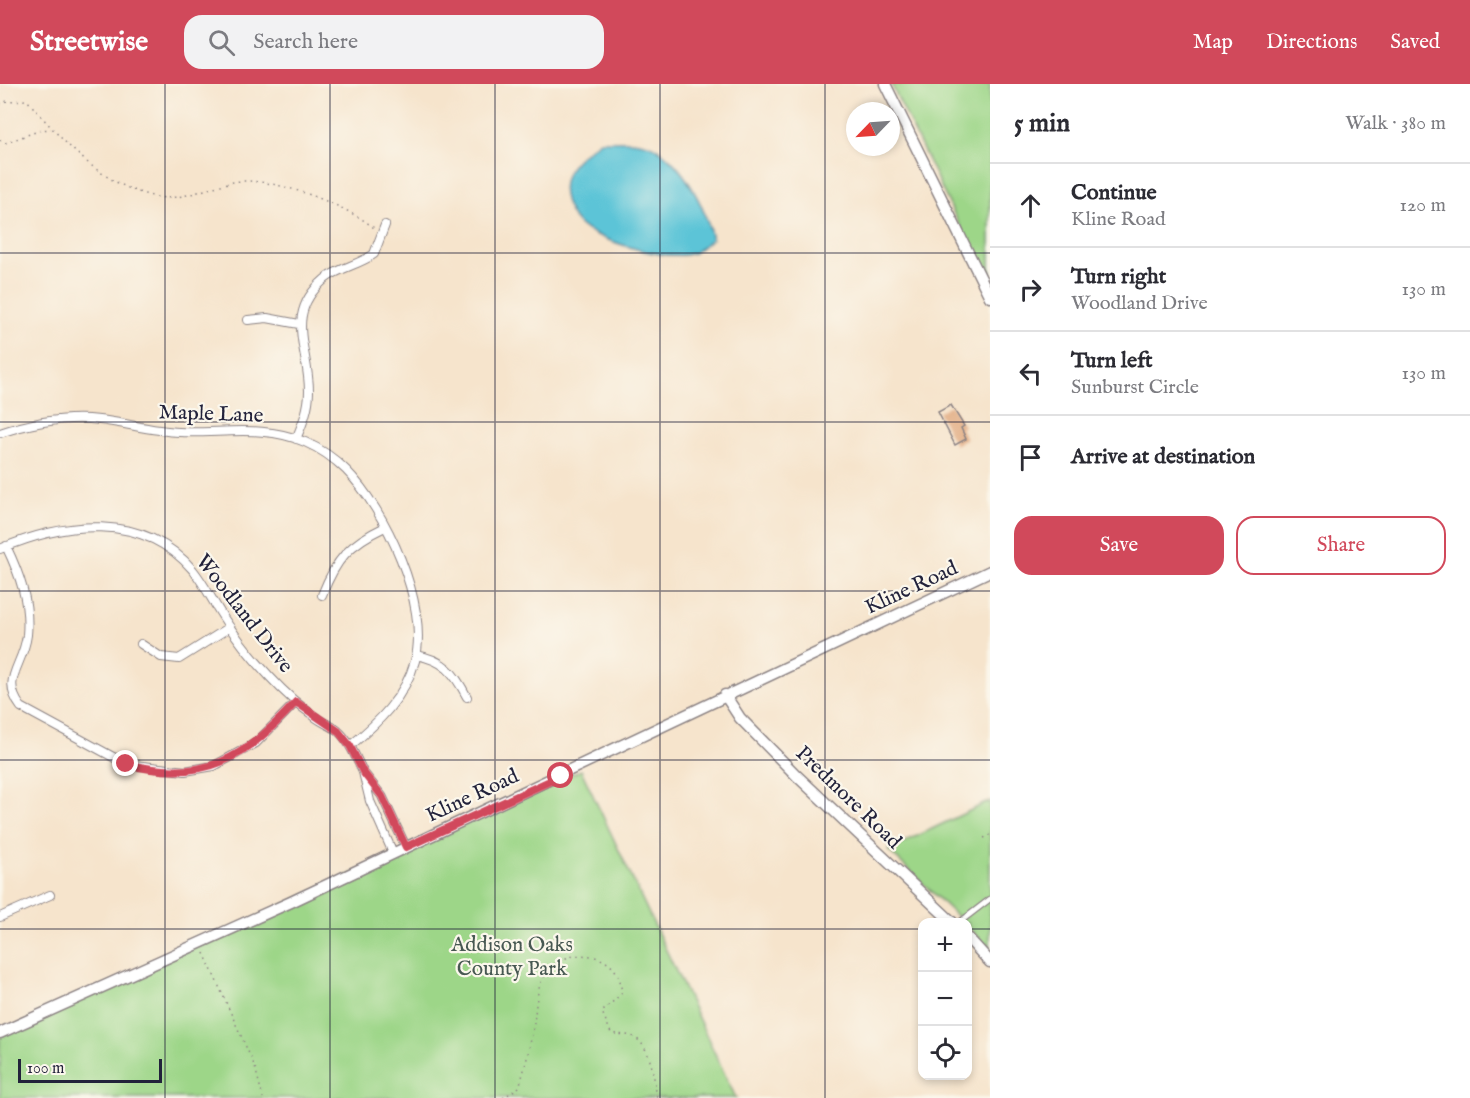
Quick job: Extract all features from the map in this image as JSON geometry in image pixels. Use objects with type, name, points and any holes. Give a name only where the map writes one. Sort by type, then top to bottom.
[{"type":"street","points":[[885,84],[990,297]]},
{"type":"street","points":[[296,439],[306,415],[309,393],[299,324],[303,309],[317,287],[326,278],[374,254],[383,230]]},
{"type":"street","points":[[248,320],[267,318],[299,324]]},
{"type":"street","name":"Maple Lane","points":[[0,433],[76,418],[176,432],[261,431],[296,439],[327,453],[347,470],[368,497],[385,527],[411,589],[417,637],[416,655],[406,683],[388,712],[350,746]]},
{"type":"street","name":"Woodland Drive","points":[[3,548],[49,532],[81,526],[121,529],[152,539],[172,551],[193,570],[230,627],[268,676],[296,702],[338,731],[350,746],[363,772],[382,796],[406,847]]},
{"type":"street","points":[[322,595],[330,574],[352,544],[385,527]]},
{"type":"street","points":[[3,548],[24,588],[27,618],[27,636],[22,657],[10,683],[10,692],[21,707],[126,764],[177,771],[214,766],[256,744],[296,702]]},
{"type":"street","name":"Kline Road","points":[[0,1033],[200,944],[561,776],[725,695],[990,571]]},
{"type":"street","points":[[141,644],[161,657],[179,659],[230,627]]},
{"type":"street","points":[[416,655],[433,658],[445,664],[453,672],[467,697]]},
{"type":"street","points":[[0,695],[10,692]]},
{"type":"street","name":"Predmore Road","points":[[725,695],[740,718],[796,775],[948,918]]},
{"type":"street","name":"Woodland Drive","points":[[363,772],[370,801],[393,853]]},
{"type":"street","points":[[0,917],[50,895]]},
{"type":"street","points":[[972,942],[990,962]]},
{"type":"lane","points":[[965,918],[990,899]]},
{"type":"path","points":[[0,104],[7,101],[27,100],[52,129],[98,172],[114,183],[154,197],[187,195],[236,182],[259,182],[308,195],[361,216],[383,230]]},
{"type":"path","points":[[0,140],[5,143],[41,130],[52,129]]},
{"type":"path","points":[[984,838],[990,835]]},
{"type":"path","points":[[200,944],[250,1056],[263,1098]]},
{"type":"path","points":[[503,1098],[519,1087],[529,1053],[543,979],[553,963],[568,955],[607,962],[618,972],[622,983],[621,994],[602,1012],[606,1028],[610,1034],[633,1037],[643,1046],[651,1064],[657,1098]]},
{"type":"green space","points":[[891,84],[990,84],[990,288],[900,102]]},
{"type":"green space","name":"Addison Oaks County Park","points":[[581,770],[736,1098],[0,1098],[0,1034]]},
{"type":"green space","points":[[990,801],[990,949],[972,931],[972,918],[959,918],[888,850]]},
{"type":"water","points":[[600,141],[643,143],[656,148],[666,156],[685,176],[692,188],[709,226],[712,239],[693,253],[668,255],[636,249],[606,239],[582,227],[567,207],[564,182],[573,164]]},
{"type":"building","points":[[951,405],[964,426],[961,428],[966,439],[955,445],[938,412]]},
{"type":"route","points":[[126,764],[142,768],[185,771],[214,766],[256,744],[296,702],[314,717],[338,731],[350,746],[363,772],[382,796],[406,847],[561,776]]}]
